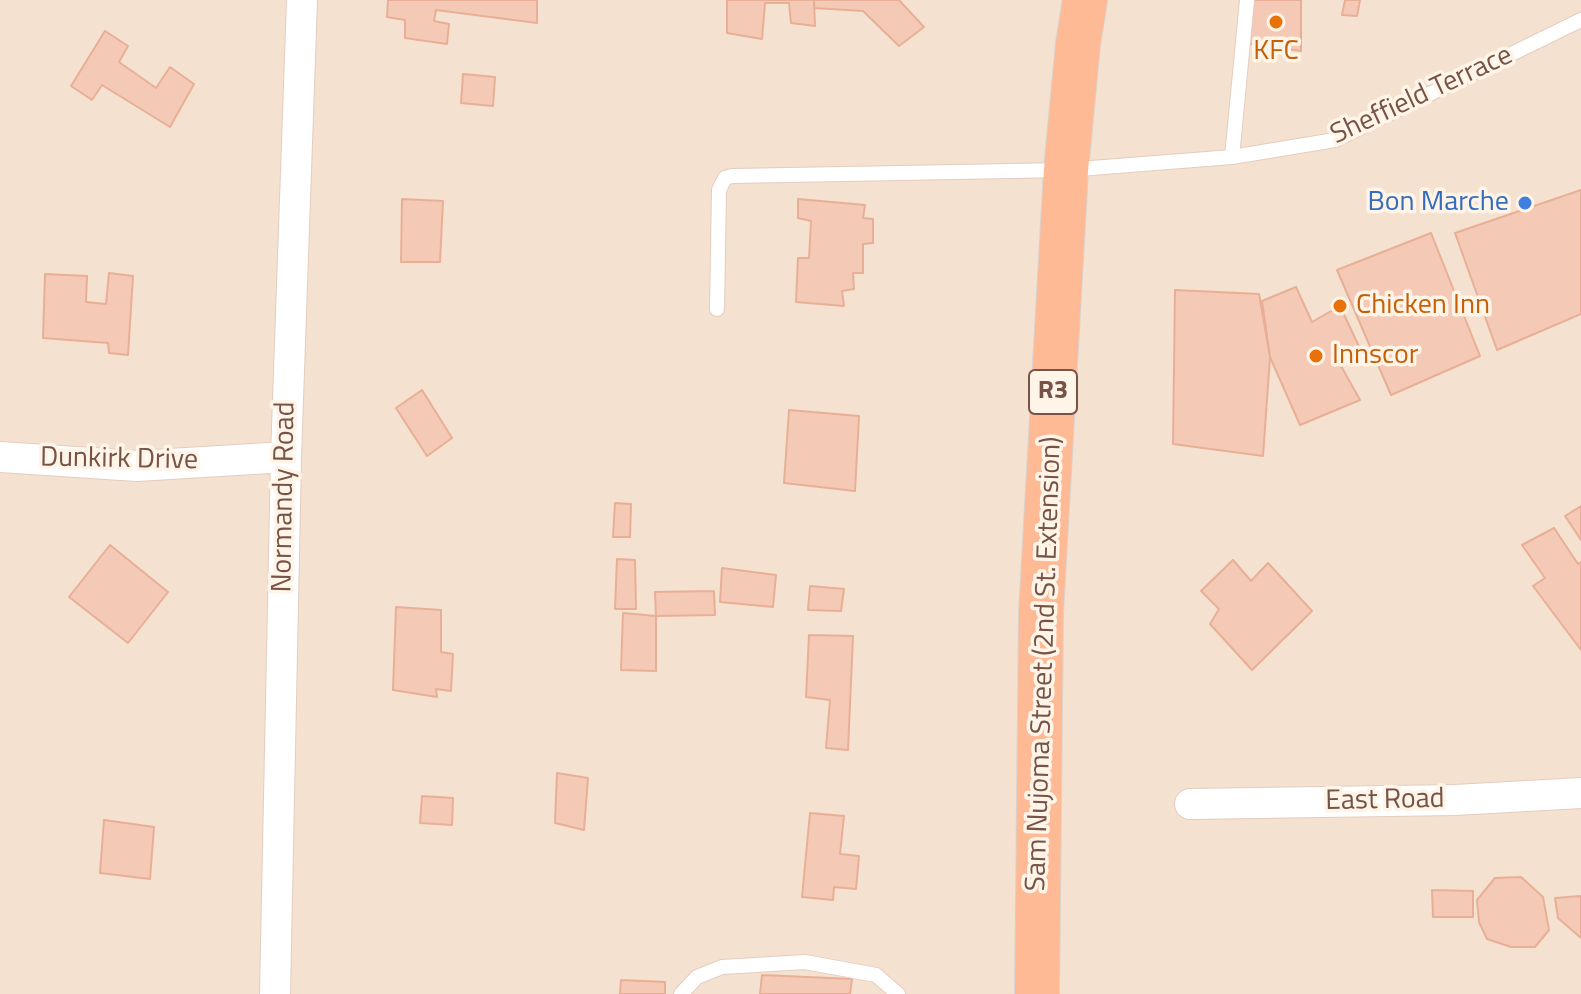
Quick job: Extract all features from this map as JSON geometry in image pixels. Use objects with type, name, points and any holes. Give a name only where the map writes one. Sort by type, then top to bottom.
[{"type":"highway","name":"Sam Nujoma Street (2nd St. Extension)","points":[[1037,994],[1041,613],[1066,170],[1085,0]]},
{"type":"street","name":"Normandy Road","points":[[275,994],[286,457],[302,0]]},
{"type":"street","name":"Dunkirk Drive","points":[[0,457],[137,466],[286,457]]},
{"type":"street","name":"East Road","points":[[1190,804],[1455,800],[1581,793]]},
{"type":"lane","points":[[1232,157],[1247,0]]},
{"type":"lane","name":"Sheffield Terrace","points":[[717,309],[719,190],[725,178],[1066,170],[1232,157],[1335,140],[1581,20]]},
{"type":"lane","points":[[681,994],[697,977],[722,967],[805,962],[876,975],[898,994]]},
{"type":"shaded area","points":[[0,0],[1581,0],[1581,994],[0,994]]},
{"type":"building","points":[[388,0],[537,0],[537,23],[436,10],[434,21],[449,24],[447,44],[405,38],[405,20],[387,17]]},
{"type":"building","points":[[727,0],[814,0],[815,26],[791,23],[789,3],[765,3],[762,39],[727,33]]},
{"type":"building","points":[[814,0],[899,0],[924,27],[899,46],[863,11],[814,8]]},
{"type":"building","name":"KFC","points":[[1253,0],[1301,0],[1301,51],[1250,44]]},
{"type":"building","name":"KFC","points":[[1345,0],[1360,0],[1357,16],[1342,15]]},
{"type":"building","points":[[105,31],[128,46],[119,62],[156,88],[170,67],[194,84],[170,127],[102,85],[92,100],[71,86]]},
{"type":"building","points":[[463,74],[495,77],[493,106],[461,103]]},
{"type":"building","points":[[1581,190],[1581,314],[1497,350],[1455,233]]},
{"type":"building","points":[[402,199],[443,201],[440,262],[401,262]]},
{"type":"building","points":[[798,199],[865,205],[863,218],[873,219],[873,243],[863,244],[863,273],[853,273],[854,289],[842,291],[844,306],[796,302],[798,258],[809,258],[811,221],[798,218]]},
{"type":"building","points":[[1431,233],[1480,356],[1391,395],[1337,270]]},
{"type":"building","points":[[109,273],[133,276],[128,355],[109,353],[108,343],[43,338],[45,274],[87,276],[86,302],[106,304]]},
{"type":"building","name":"Innscor","points":[[1296,287],[1312,322],[1340,306],[1363,355],[1340,364],[1360,400],[1300,425],[1270,357],[1262,301]]},
{"type":"building","points":[[1175,290],[1259,294],[1270,357],[1263,456],[1173,444]]},
{"type":"building","points":[[422,390],[452,438],[427,456],[396,408]]},
{"type":"building","points":[[789,410],[859,416],[855,491],[784,483]]},
{"type":"building","points":[[615,503],[631,504],[630,537],[613,537]]},
{"type":"building","points":[[1581,506],[1581,540],[1565,516]]},
{"type":"building","points":[[1554,528],[1578,564],[1581,562],[1581,650],[1533,586],[1545,578],[1522,545]]},
{"type":"building","points":[[110,545],[168,592],[128,643],[69,597]]},
{"type":"building","points":[[617,559],[635,560],[636,609],[615,609]]},
{"type":"building","points":[[1233,560],[1251,581],[1268,563],[1312,611],[1252,670],[1210,624],[1219,609],[1201,591]]},
{"type":"building","points":[[722,568],[776,575],[773,607],[720,602]]},
{"type":"building","points":[[810,586],[844,589],[841,611],[808,610]]},
{"type":"building","points":[[714,591],[715,615],[656,616],[655,592]]},
{"type":"building","points":[[396,607],[441,610],[441,652],[453,654],[451,691],[436,689],[437,697],[393,690]]},
{"type":"building","points":[[623,613],[656,616],[656,671],[621,670]]},
{"type":"building","points":[[809,635],[853,636],[848,750],[826,748],[830,700],[806,697]]},
{"type":"building","points":[[557,773],[588,778],[584,830],[555,823]]},
{"type":"building","points":[[422,796],[453,798],[452,825],[420,823]]},
{"type":"building","points":[[810,813],[844,816],[840,854],[859,856],[856,889],[834,887],[833,900],[802,897]]},
{"type":"building","points":[[104,820],[154,827],[150,879],[100,873]]},
{"type":"building","points":[[1521,877],[1543,897],[1549,930],[1535,947],[1511,947],[1487,939],[1479,922],[1477,900],[1495,878]]},
{"type":"building","points":[[1432,890],[1473,891],[1473,917],[1433,917]]},
{"type":"building","points":[[1581,896],[1581,938],[1558,918],[1555,898]]},
{"type":"building","points":[[762,975],[852,979],[850,994],[760,994]]},
{"type":"building","points":[[621,980],[665,982],[665,994],[620,994]]},
{"type":"place","name":"KFC","points":[[1276,22]]},
{"type":"place","name":"Bon Marche","points":[[1525,203]]},
{"type":"place","name":"Chicken Inn","points":[[1340,306]]},
{"type":"place","name":"Innscor","points":[[1316,356]]}]
